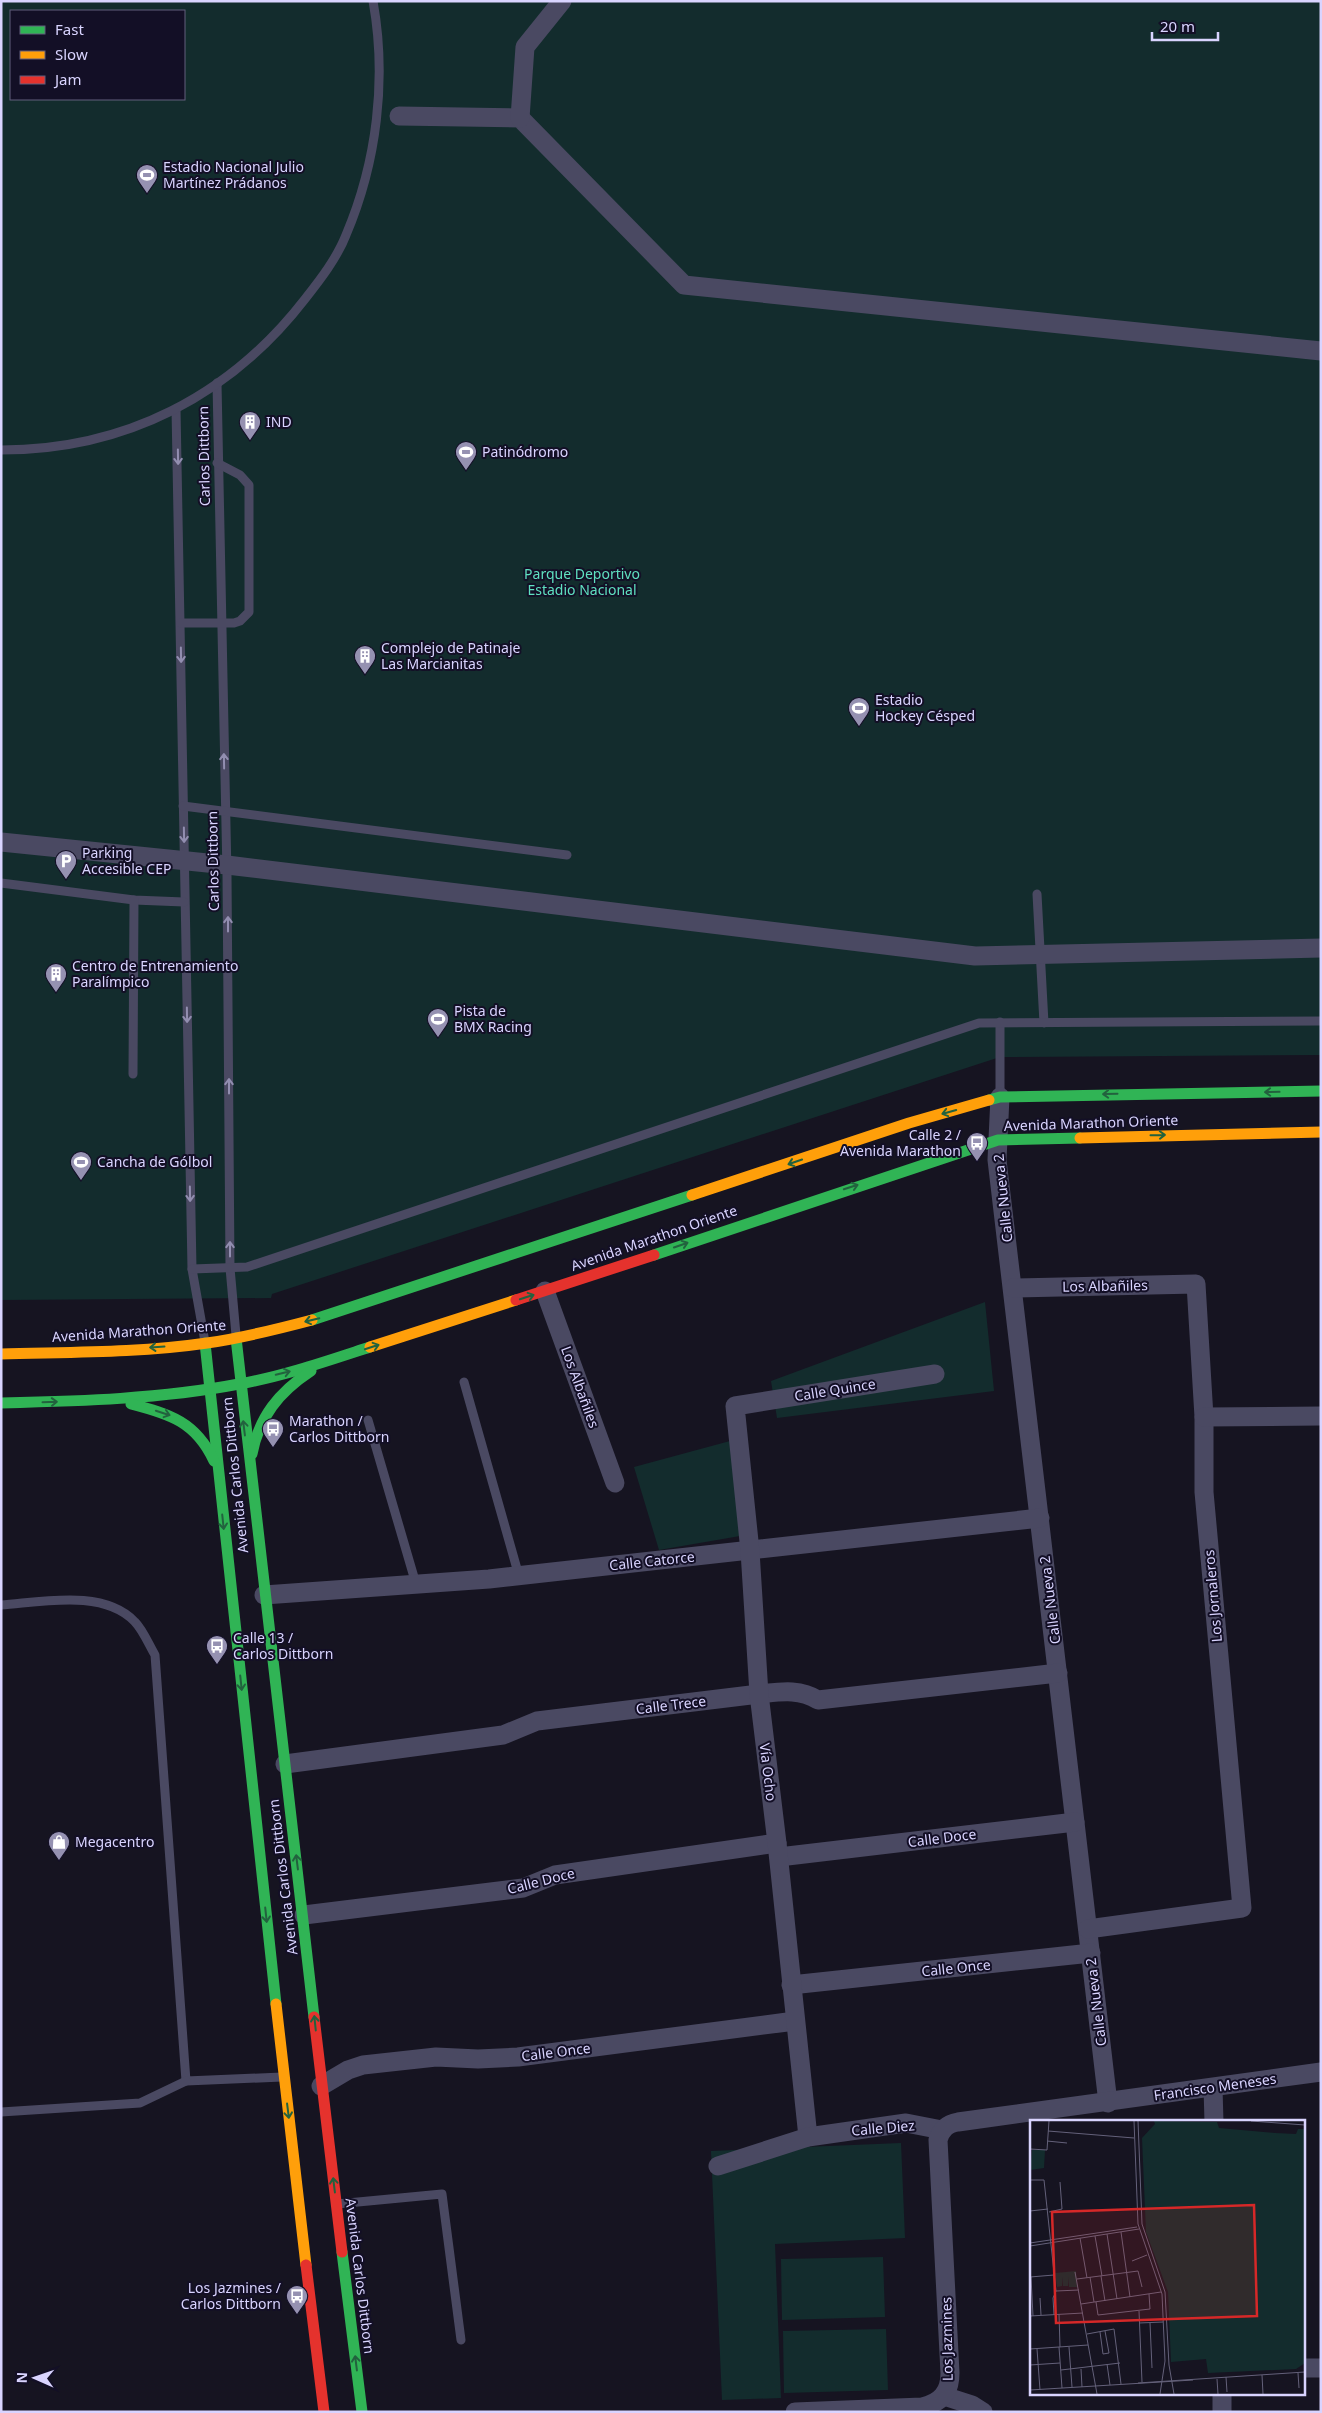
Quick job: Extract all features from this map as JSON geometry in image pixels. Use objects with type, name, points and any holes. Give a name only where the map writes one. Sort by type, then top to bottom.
[{"type":"main road","name":"Avenida Marathon Oriente","points":[[1,1354],[96,1352],[205,1343],[236,1338],[321,1318],[723,1191],[910,1124],[1000,1097],[1321,1091]]},
{"type":"main road","name":"Avenida Marathon Oriente","points":[[1,1403],[116,1400],[210,1390],[326,1362],[545,1291],[735,1222],[998,1140],[1321,1132]]},
{"type":"main road","name":"Avenida Carlos Dittborn","points":[[236,1338],[264,1595],[304,1915],[321,2086],[362,2412]]},
{"type":"main road","name":"Avenida Carlos Dittborn","points":[[205,1343],[284,2077],[324,2412]]},
{"type":"main road","points":[[250,1472],[258,1425],[270,1406],[288,1387],[326,1362]]},
{"type":"main road","points":[[116,1400],[180,1419],[203,1438],[218,1474]]},
{"type":"street","points":[[520,118],[525,47],[562,1]]},
{"type":"street","points":[[399,116],[520,118],[684,285],[1321,351]]},
{"type":"street","points":[[1,842],[227,865],[974,956],[1321,948]]},
{"type":"street","name":"Calle Nueva 2","points":[[1000,1097],[997,1160],[1108,2103]]},
{"type":"street","name":"Los Albañiles","points":[[1013,1288],[1196,1284]]},
{"type":"street","name":"Los Jornaleros","points":[[1088,1928],[1242,1908],[1204,1492],[1204,1417],[1196,1284]]},
{"type":"street","name":"Los Albañiles","points":[[545,1291],[614,1483]]},
{"type":"street","name":"Calle Quince","points":[[735,1406],[935,1374]]},
{"type":"street","name":"Vía Ocho","points":[[735,1406],[750,1551],[759,1694],[778,1850],[808,2137]]},
{"type":"street","points":[[1204,1417],[1321,1416]]},
{"type":"street","name":"Calle Catorce","points":[[264,1595],[519,1576],[1040,1518]]},
{"type":"street","name":"Calle Trece","points":[[285,1764],[503,1735],[537,1721],[759,1694],[795,1692],[811,1695],[818,1700],[1058,1673]]},
{"type":"street","name":"Calle Doce","points":[[304,1915],[522,1888],[555,1875],[778,1850],[1076,1822]]},
{"type":"street","name":"Calle Once","points":[[791,1985],[1091,1954]]},
{"type":"street","name":"Calle Once","points":[[321,2086],[348,2070],[381,2063],[436,2057],[478,2059],[518,2057],[795,2022]]},
{"type":"street","name":"Francisco Meneses","points":[[1108,2103],[1321,2072]]},
{"type":"street","points":[[1213,2088],[1214,2120]]},
{"type":"street","points":[[942,2130],[958,2122],[1108,2103]]},
{"type":"street","name":"Calle Diez","points":[[718,2166],[808,2137],[906,2123],[942,2130]]},
{"type":"street","name":"Los Jazmines","points":[[795,2412],[922,2407],[931,2405],[944,2396],[950,2381],[938,2140],[942,2130]]},
{"type":"street","points":[[1304,2368],[1321,2368]]},
{"type":"street","points":[[944,2396],[972,2405],[983,2412]]},
{"type":"street","points":[[1222,2396],[1222,2412]]},
{"type":"lane","points":[[1,450],[30,449],[89,441],[150,422],[202,394],[239,368],[289,320],[319,281],[346,237],[363,191],[374,138],[379,75],[378,28],[373,1]]},
{"type":"lane","name":"Carlos Dittborn","points":[[217,383],[217,463],[227,865],[230,1268],[236,1338]]},
{"type":"lane","name":"Carlos Dittborn","points":[[176,409],[192,1269],[205,1343]]},
{"type":"lane","points":[[181,623],[240,622],[249,612],[249,489],[244,477],[217,463]]},
{"type":"lane","points":[[183,806],[567,855]]},
{"type":"lane","points":[[1,883],[134,900],[184,902]]},
{"type":"lane","points":[[1037,894],[1044,1023]]},
{"type":"lane","points":[[133,1074],[134,900]]},
{"type":"lane","points":[[192,1269],[247,1267],[979,1023],[1321,1021]]},
{"type":"lane","points":[[1000,1022],[1000,1097]]},
{"type":"lane","points":[[464,1382],[519,1576]]},
{"type":"lane","points":[[368,1420],[416,1584]]},
{"type":"lane","points":[[1,1605],[87,1600],[114,1606],[136,1622],[155,1655],[186,2081]]},
{"type":"lane","points":[[1,2112],[140,2103],[186,2081],[284,2077]]},
{"type":"lane","points":[[336,2204],[442,2194],[462,2340]]},
{"type":"green space","name":"Parque Deportivo Estadio Nacional","points":[[1,1],[1321,1],[1321,1055],[1000,1057],[272,1294],[271,1298],[1,1300]]},
{"type":"green space","points":[[985,1302],[994,1391],[777,1418],[771,1381]]},
{"type":"green space","points":[[730,1441],[740,1536],[659,1550],[634,1467]]},
{"type":"green space","points":[[901,2143],[905,2238],[775,2244],[781,2398],[722,2400],[711,2151]]},
{"type":"green space","points":[[883,2257],[885,2317],[782,2320],[781,2259]]},
{"type":"green space","points":[[886,2329],[888,2390],[784,2393],[783,2331]]},
{"type":"traffic: fast","points":[[989,1100],[1000,1097],[1321,1091]]},
{"type":"traffic: fast","points":[[654,1255],[998,1140],[1080,1138]]},
{"type":"traffic: fast","points":[[312,1320],[692,1195]]},
{"type":"traffic: fast","points":[[236,1338],[314,2017]]},
{"type":"traffic: fast","points":[[205,1343],[276,2004]]},
{"type":"traffic: fast","points":[[1,1403],[150,1396],[209,1389],[272,1377],[370,1347]]},
{"type":"traffic: fast","points":[[252,1454],[260,1428],[272,1406],[289,1388],[311,1371]]},
{"type":"traffic: fast","points":[[131,1404],[170,1416],[190,1428],[199,1437],[214,1461]]},
{"type":"traffic: fast","points":[[342,2252],[362,2412]]},
{"type":"traffic: slow","points":[[692,1195],[909,1123],[989,1100]]},
{"type":"traffic: slow","points":[[1080,1138],[1321,1132]]},
{"type":"traffic: slow","points":[[370,1347],[516,1300]]},
{"type":"traffic: slow","points":[[1,1354],[156,1349],[247,1336],[312,1320]]},
{"type":"traffic: slow","points":[[276,2004],[306,2265]]},
{"type":"traffic: jam","points":[[516,1300],[654,1255]]},
{"type":"traffic: jam","points":[[314,2017],[342,2252]]},
{"type":"traffic: jam","points":[[306,2265],[324,2412]]},
{"type":"place","name":"Estadio Nacional Julio Martínez Prádanos","points":[[147,194]]},
{"type":"place","name":"IND","points":[[250,441]]},
{"type":"place","name":"Patinódromo","points":[[466,471]]},
{"type":"place","name":"Complejo de Patinaje Las Marcianitas","points":[[365,675]]},
{"type":"place","name":"Estadio Hockey Césped","points":[[859,727]]},
{"type":"place","name":"Parking Accesible CEP","points":[[66,880]]},
{"type":"place","name":"Centro de Entrenamiento Paralímpico","points":[[56,993]]},
{"type":"place","name":"Pista de BMX Racing","points":[[438,1038]]},
{"type":"place","name":"Calle 2 / Avenida Marathon","points":[[977,1162]]},
{"type":"place","name":"Cancha de Gólbol","points":[[81,1181]]},
{"type":"place","name":"Marathon / Carlos Dittborn","points":[[273,1448]]},
{"type":"place","name":"Calle 13 / Carlos Dittborn","points":[[217,1665]]},
{"type":"place","name":"Megacentro","points":[[59,1861]]},
{"type":"place","name":"Los Jazmines / Carlos Dittborn","points":[[297,2315]]}]
